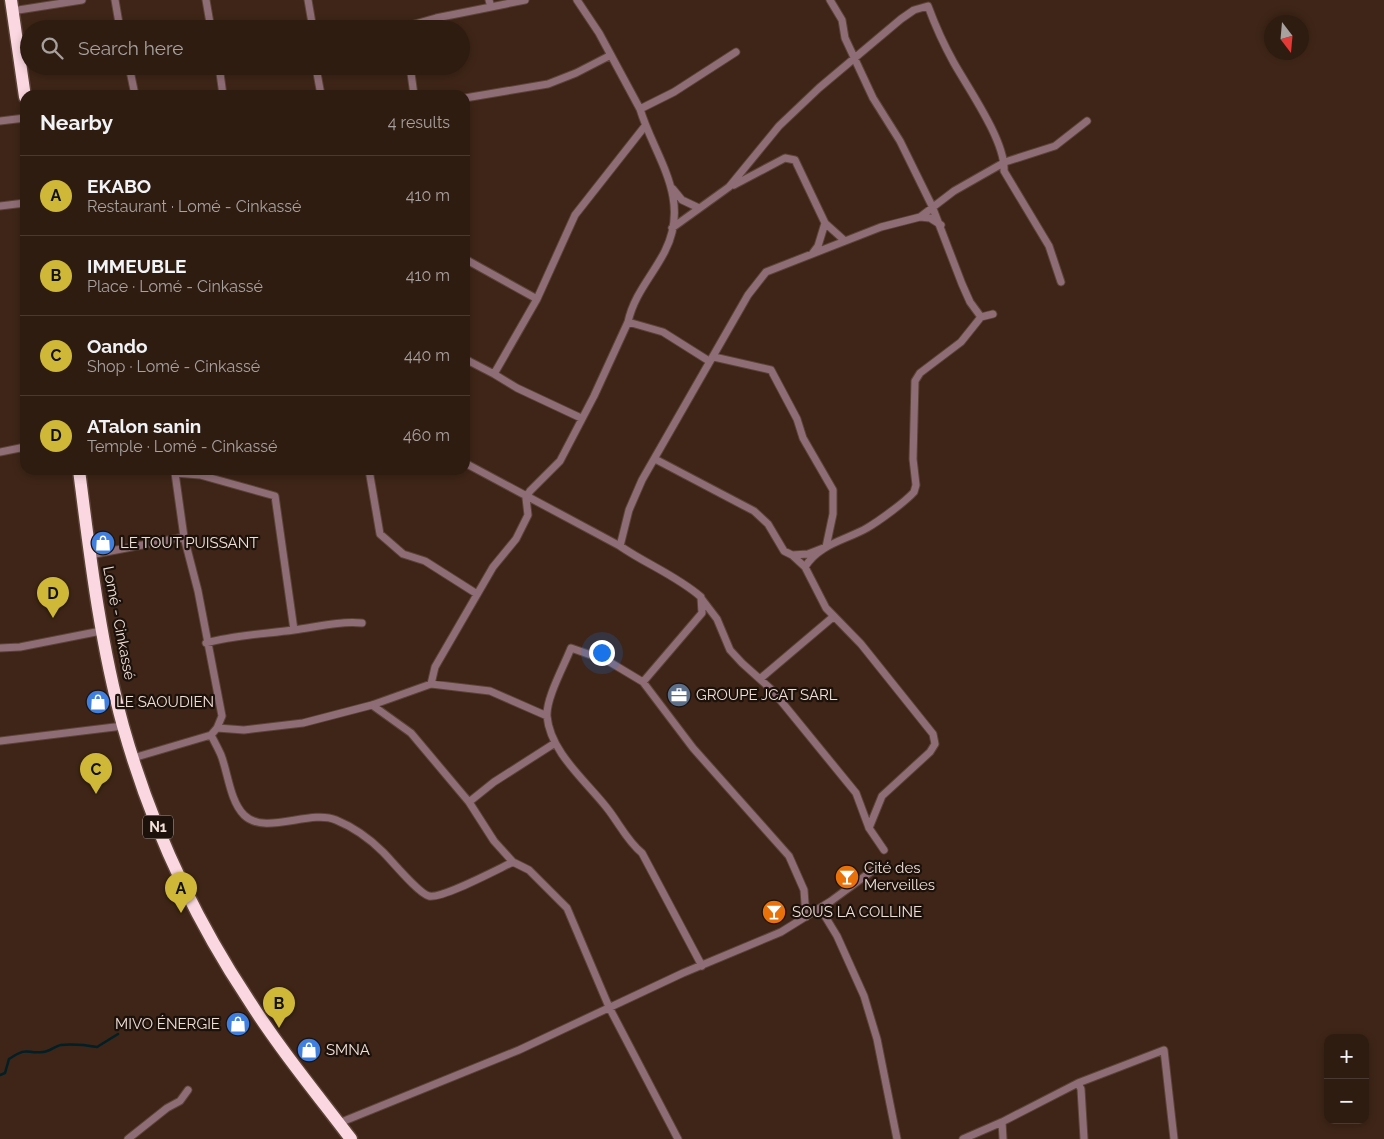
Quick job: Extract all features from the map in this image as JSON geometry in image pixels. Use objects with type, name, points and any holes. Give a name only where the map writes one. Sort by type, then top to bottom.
[{"type":"highway","points":[[12,5],[20,62]]},
{"type":"highway","points":[[22,75],[24,90]]},
{"type":"highway","name":"Lomé - Cinkassé","points":[[80,475],[101,631],[123,726],[148,802],[195,908],[248,1000],[351,1139]]},
{"type":"street","points":[[12,5],[82,0]]},
{"type":"street","points":[[115,0],[118,20]]},
{"type":"street","points":[[206,0],[209,20]]},
{"type":"street","points":[[308,0],[311,20]]},
{"type":"street","points":[[429,20],[490,4],[525,0]]},
{"type":"street","points":[[577,0],[611,55],[640,109],[645,126],[662,159],[673,189],[682,200],[699,208]]},
{"type":"street","points":[[830,0],[842,20],[845,38],[854,58],[874,98],[900,140],[932,206],[941,225],[962,284],[970,302],[981,317]]},
{"type":"street","points":[[730,188],[779,126],[854,58],[901,19],[914,10],[928,6],[953,61],[975,97],[995,137],[1004,162],[1004,171],[1050,246],[1061,282]]},
{"type":"street","points":[[640,109],[674,92],[736,52]]},
{"type":"street","points":[[470,97],[548,84],[576,73],[611,55]]},
{"type":"street","points":[[131,75],[134,90]]},
{"type":"street","points":[[220,75],[222,90]]},
{"type":"street","points":[[317,75],[320,90]]},
{"type":"street","points":[[411,75],[413,90]]},
{"type":"street","points":[[0,121],[20,119]]},
{"type":"street","points":[[920,217],[954,191],[1004,162],[1055,146],[1087,121]]},
{"type":"street","points":[[494,374],[537,299],[575,215],[645,126]]},
{"type":"street","points":[[672,228],[730,188],[785,158],[795,160],[825,223],[845,241]]},
{"type":"street","points":[[431,684],[435,666],[493,567],[520,531],[528,515],[526,498],[530,491],[560,460],[594,396],[628,322],[631,306],[665,251],[672,228],[673,189]]},
{"type":"street","points":[[0,206],[20,204]]},
{"type":"street","points":[[620,546],[629,510],[642,480],[748,295],[766,272],[881,227],[920,217],[930,218],[941,225]]},
{"type":"street","points":[[810,256],[818,246],[825,223]]},
{"type":"street","points":[[470,262],[537,299]]},
{"type":"street","points":[[792,555],[808,554],[868,528],[914,492],[916,485],[912,430],[916,381],[920,373],[961,342],[981,317],[993,314]]},
{"type":"street","points":[[628,322],[663,332],[712,359],[771,370],[796,419],[803,438],[833,490],[832,520],[826,547],[811,557],[805,566]]},
{"type":"street","points":[[470,362],[517,388],[581,418]]},
{"type":"street","points":[[0,452],[20,448]]},
{"type":"street","points":[[655,459],[754,511],[768,524],[784,551],[805,566],[826,608],[861,644],[934,734],[935,744],[930,752],[882,796],[869,828]]},
{"type":"street","points":[[470,466],[526,498],[620,546],[643,562],[689,587],[701,597],[717,619],[730,650],[742,663],[762,678],[856,793],[869,828],[884,850]]},
{"type":"street","points":[[133,758],[211,734],[217,728],[222,716],[206,643],[198,591],[184,537],[175,475]]},
{"type":"street","points":[[200,475],[275,496],[294,630]]},
{"type":"street","points":[[370,475],[380,534],[403,554],[425,561],[477,594]]},
{"type":"street","points":[[90,555],[184,537]]},
{"type":"street","points":[[644,682],[702,613],[701,597]]},
{"type":"street","points":[[762,678],[834,617]]},
{"type":"street","points":[[206,643],[341,621],[362,623]]},
{"type":"street","points":[[0,648],[101,631]]},
{"type":"street","points":[[702,966],[642,853],[630,843],[606,806],[555,743],[547,716],[553,692],[571,648],[608,661],[644,682],[693,748],[789,856],[804,890],[806,918]]},
{"type":"street","points":[[217,728],[244,730],[304,723],[372,705],[431,684],[490,691],[547,716]]},
{"type":"street","points":[[372,705],[411,733],[469,802],[494,841],[513,862],[529,870],[567,908],[609,1007],[678,1139]]},
{"type":"street","points":[[0,741],[123,726]]},
{"type":"street","points":[[211,734],[220,754],[238,808],[244,816],[265,823],[303,818],[330,818],[336,820],[356,830],[382,850],[419,891],[428,896],[435,897],[451,891],[513,862]]},
{"type":"street","points":[[469,802],[494,782],[555,743]]},
{"type":"street","points":[[339,1123],[519,1050],[609,1007],[781,932],[806,918],[876,868]]},
{"type":"street","points":[[820,908],[837,936],[864,996],[877,1039],[898,1139]]},
{"type":"street","points":[[964,1139],[1078,1083],[1164,1050],[1174,1139]]},
{"type":"street","points":[[1078,1083],[1081,1089],[1084,1139]]},
{"type":"street","points":[[128,1139],[167,1108],[180,1101],[188,1090]]},
{"type":"street","points":[[1002,1122],[1003,1139]]},
{"type":"waterway","points":[[0,1075],[5,1073],[9,1059],[20,1053],[27,1051],[45,1052],[61,1045],[97,1047],[118,1034]]},
{"type":"place","name":"LE TOUT PUISSANT","points":[[103,543]]},
{"type":"place","name":"ATalon sanin","points":[[53,618]]},
{"type":"place","name":"GROUPE JCAT SARL","points":[[679,695]]},
{"type":"place","name":"LE SAOUDIEN","points":[[98,702]]},
{"type":"place","name":"Oando","points":[[96,794]]},
{"type":"place","name":"Cité des Merveilles","points":[[847,877]]},
{"type":"place","name":"SOUS LA COLLINE","points":[[774,912]]},
{"type":"place","name":"EKABO","points":[[181,913]]},
{"type":"place","name":"MIVO ÉNERGIE","points":[[238,1024]]},
{"type":"place","name":"IMMEUBLE","points":[[279,1028]]},
{"type":"place","name":"SMNA","points":[[309,1050]]}]
